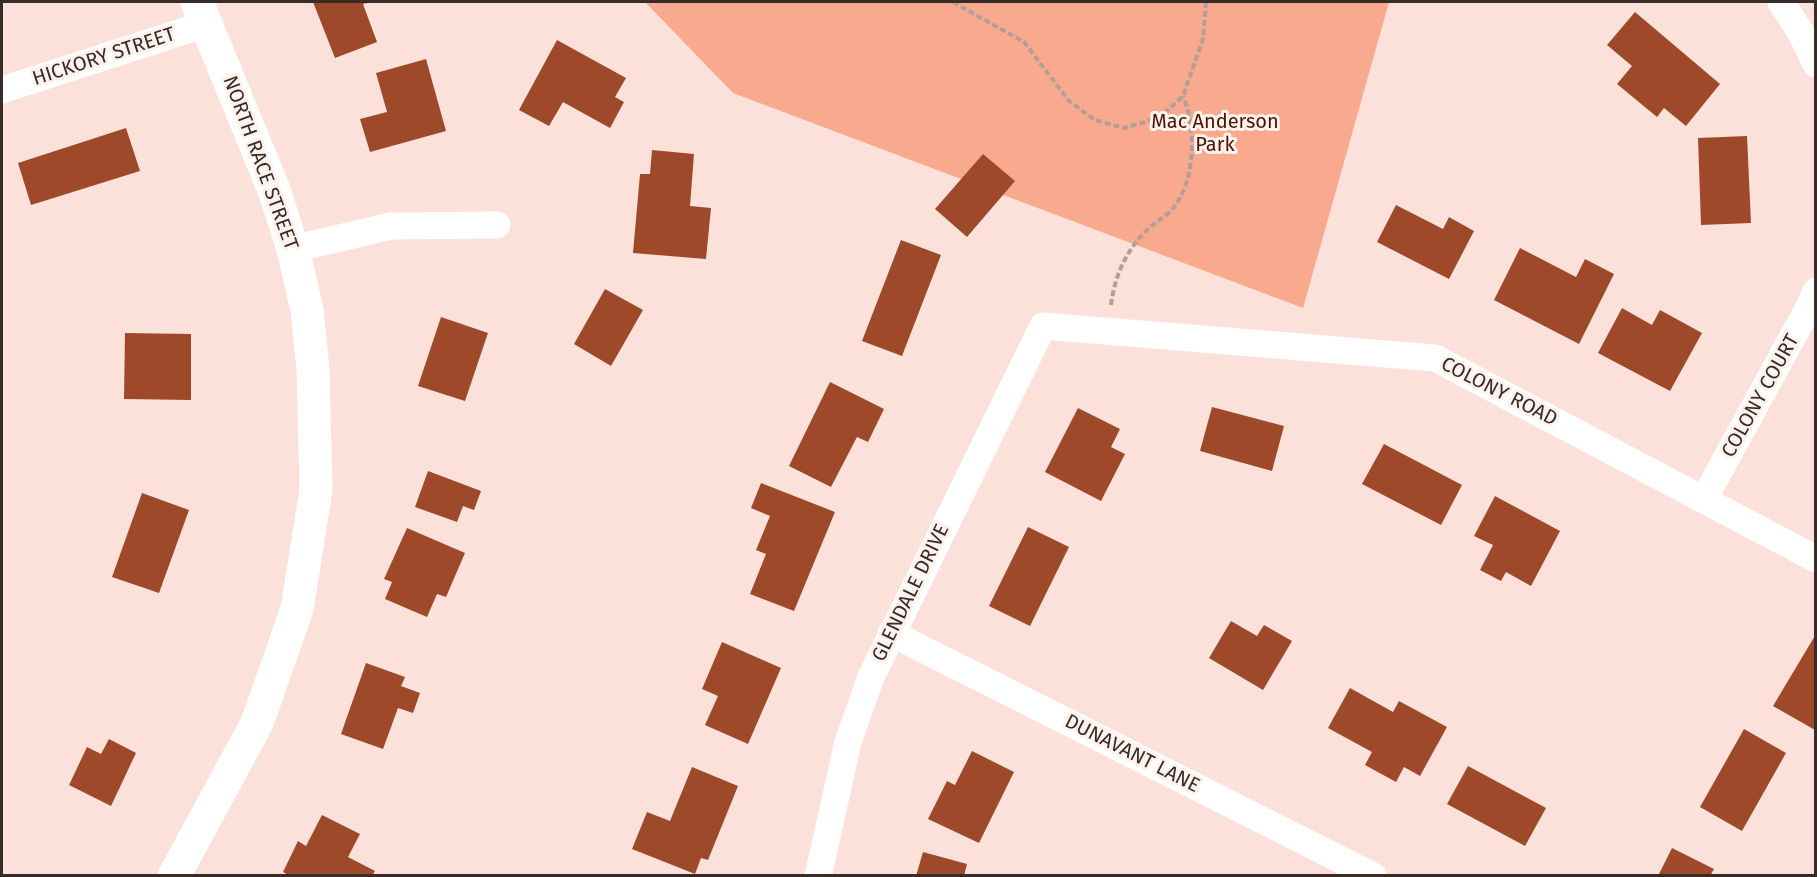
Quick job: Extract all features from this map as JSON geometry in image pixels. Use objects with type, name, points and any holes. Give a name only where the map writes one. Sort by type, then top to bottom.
[{"type":"street","points":[[1781,2],[1800,31],[1815,64]]},
{"type":"street","name":"HICKORY STREET","points":[[2,90],[201,13]]},
{"type":"street","name":"NORTH RACE STREET","points":[[174,876],[257,723],[297,609],[316,490],[313,369],[307,310],[293,249],[274,190],[201,13]]},
{"type":"street","points":[[293,249],[392,226],[497,225]]},
{"type":"street","name":"COLONY COURT","points":[[1704,499],[1809,307],[1815,291]]},
{"type":"street","name":"COLONY ROAD","points":[[1043,326],[1435,358],[1815,559]]},
{"type":"street","name":"GLENDALE DRIVE","points":[[818,876],[848,741],[871,677],[1043,326]]},
{"type":"street","name":"DUNAVANT LANE","points":[[891,633],[1373,876]]},
{"type":"path","points":[[953,2],[1024,42],[1069,101],[1095,120],[1124,128],[1146,122],[1167,111],[1183,96],[1203,39],[1206,2]]},
{"type":"path","points":[[1110,331],[1114,287],[1127,252],[1174,206],[1185,182],[1191,159],[1192,136],[1191,114],[1183,96]]},
{"type":"green space","name":"Mac Anderson Park","points":[[645,2],[1389,2],[1303,308],[733,93]]},
{"type":"building","points":[[313,2],[370,2],[363,4],[377,42],[335,58]]},
{"type":"building","points":[[1635,12],[1720,84],[1686,126],[1664,108],[1657,117],[1617,84],[1632,66],[1607,45]]},
{"type":"building","points":[[557,40],[626,78],[615,97],[624,102],[610,128],[563,102],[549,126],[519,110]]},
{"type":"building","points":[[426,59],[446,131],[370,152],[360,119],[387,112],[376,73]]},
{"type":"building","points":[[126,128],[140,171],[31,205],[18,163]]},
{"type":"building","points":[[1747,136],[1751,223],[1701,225],[1698,138]]},
{"type":"building","points":[[652,150],[694,154],[690,206],[711,208],[706,259],[633,253],[640,174],[650,174]]},
{"type":"building","points":[[983,154],[1015,181],[967,237],[935,209]]},
{"type":"building","points":[[1396,205],[1443,229],[1449,217],[1474,231],[1449,279],[1377,242]]},
{"type":"building","points":[[901,240],[941,255],[902,356],[862,341]]},
{"type":"building","points":[[1520,248],[1576,277],[1585,259],[1614,274],[1579,344],[1494,300]]},
{"type":"building","points":[[605,289],[643,310],[611,366],[574,344]]},
{"type":"building","points":[[1622,308],[1652,325],[1660,310],[1702,333],[1670,391],[1598,353]]},
{"type":"building","points":[[441,317],[488,333],[465,401],[418,386]]},
{"type":"building","points":[[125,333],[191,334],[191,400],[124,399]]},
{"type":"building","points":[[830,382],[884,409],[868,442],[857,437],[831,487],[789,466]]},
{"type":"building","points":[[1212,407],[1284,426],[1272,471],[1200,451]]},
{"type":"building","points":[[1078,408],[1120,429],[1111,447],[1125,454],[1101,501],[1045,472]]},
{"type":"building","points":[[1384,444],[1462,485],[1441,525],[1362,484]]},
{"type":"building","points":[[428,471],[481,491],[474,510],[463,506],[457,522],[415,507]]},
{"type":"building","points":[[761,483],[835,512],[794,611],[750,594],[766,554],[756,550],[770,516],[751,508]]},
{"type":"building","points":[[142,493],[189,510],[159,593],[112,577]]},
{"type":"building","points":[[1495,496],[1560,531],[1531,586],[1506,572],[1501,581],[1480,570],[1493,545],[1474,536]]},
{"type":"building","points":[[1028,527],[1069,547],[1030,626],[989,606]]},
{"type":"building","points":[[407,528],[465,553],[446,597],[437,594],[427,617],[385,599],[392,582],[384,579]]},
{"type":"building","points":[[1231,621],[1257,636],[1264,625],[1292,641],[1263,690],[1209,658]]},
{"type":"building","points":[[1816,634],[1816,728],[1815,730],[1773,706]]},
{"type":"building","points":[[722,642],[781,668],[748,744],[705,725],[718,696],[702,689]]},
{"type":"building","points":[[366,663],[405,677],[401,686],[420,693],[413,713],[398,708],[383,749],[341,734]]},
{"type":"building","points":[[1350,688],[1393,712],[1399,701],[1447,727],[1420,776],[1404,767],[1396,782],[1365,765],[1372,752],[1328,728]]},
{"type":"building","points":[[1744,729],[1786,753],[1742,831],[1700,807]]},
{"type":"building","points":[[109,739],[136,753],[111,806],[69,785],[87,747],[101,754]]},
{"type":"building","points":[[972,751],[1014,772],[979,843],[928,819],[947,781],[955,785]]},
{"type":"building","points":[[1468,766],[1546,808],[1525,846],[1447,804]]},
{"type":"building","points":[[692,767],[738,786],[708,860],[701,858],[695,874],[632,849],[647,812],[670,821]]},
{"type":"building","points":[[322,815],[360,834],[348,857],[375,871],[372,876],[290,876],[283,872],[298,841],[306,846]]},
{"type":"building","points":[[1672,848],[1714,869],[1710,876],[1658,876]]},
{"type":"building","points":[[923,852],[967,864],[964,876],[916,876]]}]
